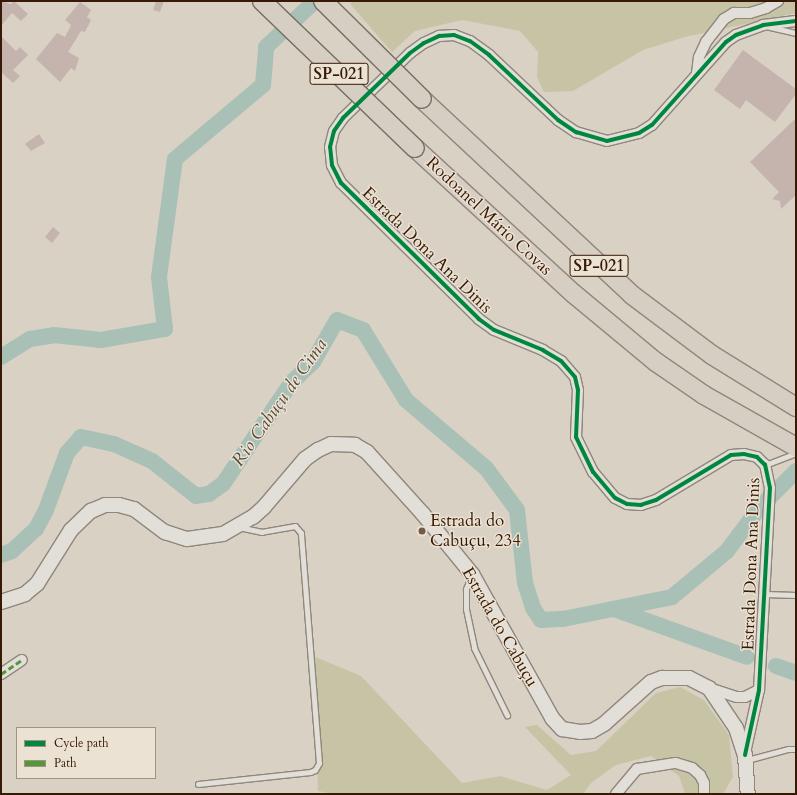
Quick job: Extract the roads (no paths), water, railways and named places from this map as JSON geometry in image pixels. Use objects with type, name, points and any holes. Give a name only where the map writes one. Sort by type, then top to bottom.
[{"type":"highway","name":"Rodoanel Mário Covas","points":[[262,1],[415,148],[614,329],[704,395],[749,422],[796,447]]},
{"type":"highway","name":"SP-021","points":[[323,1],[422,99],[632,295],[712,356],[796,407]]},
{"type":"main road","name":"Estrada do Cabuçu","points":[[1,602],[25,594],[37,584],[71,530],[91,511],[105,505],[119,504],[134,509],[165,532],[187,539],[223,534],[264,507],[305,459],[331,444],[343,442],[355,445],[367,452],[423,514],[472,574],[552,718],[562,729],[580,732],[592,731],[604,724],[651,682],[662,678],[689,678],[709,688],[736,728],[745,758],[748,794]]},
{"type":"street","points":[[697,73],[699,57],[706,42],[724,19],[734,13],[750,13],[766,8],[778,1]]},
{"type":"street","name":"Estrada Dona Ana Dinis","points":[[745,758],[759,690],[770,488],[765,465],[757,458],[744,454],[731,455],[656,500],[641,505],[628,504],[615,498],[593,472],[576,437],[578,390],[575,378],[555,358],[494,330],[479,319],[355,200],[341,183],[332,164],[330,146],[334,131],[343,118],[410,53],[424,42],[439,36],[454,35],[470,41],[489,55],[558,120],[576,132],[607,141],[639,133],[652,125],[697,73],[726,42],[736,35],[763,25],[796,21]]},
{"type":"street","points":[[1,674],[22,660]]},
{"type":"street","points":[[709,688],[737,697],[745,697],[759,690]]},
{"type":"street","points":[[616,794],[637,769],[676,763],[692,768],[700,775],[704,783],[704,794]]},
{"type":"lane","points":[[763,25],[796,33]]},
{"type":"lane","points":[[765,465],[796,453]]},
{"type":"lane","points":[[198,784],[310,772],[315,770],[319,763],[301,533],[295,526],[252,532],[237,526]]},
{"type":"lane","points":[[472,574],[466,589],[472,641],[481,668],[506,715]]},
{"type":"lane","points":[[764,594],[796,595]]},
{"type":"lane","points":[[745,758],[788,748],[796,749]]},
{"type":"waterway","points":[[1,357],[30,339],[54,335],[101,340],[165,329],[159,277],[175,159],[263,85],[266,47],[315,1]]},
{"type":"waterway","name":"Rio Cabuçu de Cima","points":[[1,555],[12,551],[36,529],[46,510],[67,453],[81,437],[114,444],[152,461],[196,496],[209,494],[223,484],[291,383],[313,362],[337,320],[363,330],[406,400],[486,468],[517,510],[525,583],[533,608],[541,620],[563,619],[672,597],[727,551],[760,507],[796,471]]},
{"type":"waterway","points":[[614,609],[747,657]]},
{"type":"waterway","points":[[776,666],[796,673]]},
{"type":"place","name":"Estrada do Cabuçu, 234","points":[[422,531]]}]
